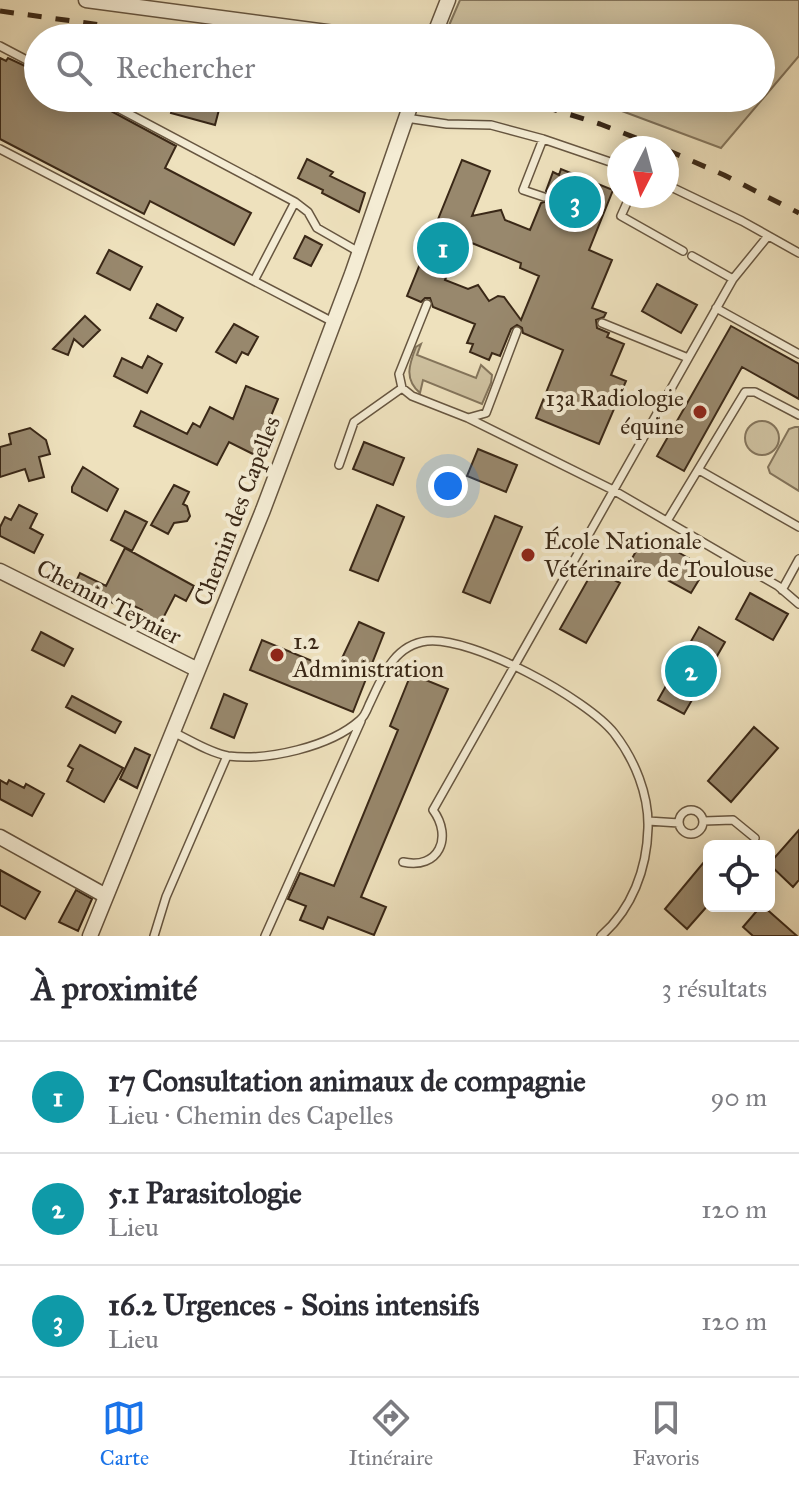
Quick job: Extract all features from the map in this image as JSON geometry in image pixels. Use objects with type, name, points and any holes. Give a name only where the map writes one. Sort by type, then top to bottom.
[{"type":"street","points":[[86,0],[267,24]]},
{"type":"street","points":[[439,24],[448,0]]},
{"type":"street","name":"Chemin des Capelles","points":[[90,936],[263,510],[408,112]]},
{"type":"street","name":"Chemin Teynier","points":[[0,571],[198,670]]},
{"type":"street","points":[[0,837],[106,896]]},
{"type":"lane","points":[[0,46],[24,59]]},
{"type":"lane","points":[[125,112],[295,202],[308,212],[317,228],[359,252]]},
{"type":"lane","points":[[406,118],[447,124],[491,125],[607,161]]},
{"type":"lane","points":[[543,139],[523,190],[544,197]]},
{"type":"lane","points":[[0,149],[333,322]]},
{"type":"lane","points":[[679,191],[799,253]]},
{"type":"lane","points":[[254,281],[295,202]]},
{"type":"lane","points":[[625,208],[621,216],[683,251]]},
{"type":"lane","points":[[403,862],[424,863],[442,844],[444,830],[433,810],[716,308],[733,279],[768,236]]},
{"type":"lane","points":[[692,256],[733,279]]},
{"type":"lane","points":[[427,304],[399,374],[402,388],[412,396],[468,418],[613,490],[782,590],[799,604]]},
{"type":"lane","points":[[716,308],[799,354]]},
{"type":"lane","points":[[602,323],[688,358]]},
{"type":"lane","points":[[468,418],[486,413],[517,331]]},
{"type":"lane","points":[[339,465],[354,422],[402,388]]},
{"type":"lane","points":[[667,521],[745,392],[755,392],[799,415]]},
{"type":"lane","points":[[699,470],[799,527]]},
{"type":"lane","points":[[782,590],[799,559]]},
{"type":"lane","points":[[265,936],[391,661],[407,649],[427,641],[480,651],[579,702],[613,733],[638,775],[648,809],[647,850],[636,889],[614,925],[601,936]]},
{"type":"lane","points":[[173,732],[227,756],[264,755],[303,750],[362,719]]},
{"type":"lane","points":[[154,936],[171,884],[227,756]]},
{"type":"lane","points":[[688,810],[697,811],[704,821],[702,829],[692,835],[684,832],[679,823],[681,814],[688,810]]},
{"type":"lane","points":[[704,821],[733,820],[755,838]]},
{"type":"lane","points":[[648,821],[679,823]]},
{"type":"shaded area","points":[[460,0],[799,0],[799,56],[775,84],[775,24],[450,24]]},
{"type":"shaded area","points":[[625,112],[752,112],[721,148]]},
{"type":"shaded area","points":[[421,344],[417,355],[476,378],[481,365],[492,375],[482,404],[423,380],[420,393],[409,372],[416,347]]},
{"type":"shaded area","points":[[762,421],[774,426],[779,438],[774,450],[762,455],[750,450],[745,438],[750,426]]},
{"type":"shaded area","points":[[799,427],[799,491],[770,473],[768,467],[789,429]]},
{"type":"building","points":[[0,58],[6,61],[8,58],[24,65],[24,112],[113,112],[176,146],[165,168],[251,213],[234,245],[150,201],[144,214],[0,139]]},
{"type":"building","points":[[171,112],[218,112],[215,125]]},
{"type":"building","points":[[307,159],[333,172],[330,176],[365,193],[359,212],[298,178]]},
{"type":"building","points":[[462,160],[490,171],[472,216],[501,210],[505,220],[530,230],[541,203],[550,200],[546,191],[553,172],[559,175],[561,169],[607,188],[607,205],[589,250],[612,260],[592,308],[606,313],[596,320],[597,328],[609,333],[607,337],[624,344],[611,375],[626,381],[599,444],[536,418],[563,350],[523,333],[517,325],[511,329],[500,356],[492,353],[489,360],[470,352],[473,344],[467,343],[475,324],[433,307],[430,298],[421,302],[407,296]],"holes":[[[462,239],[521,263],[520,268],[539,276],[521,320],[504,297],[498,296],[489,301],[478,285],[468,289],[445,280]]]},
{"type":"building","points":[[305,236],[322,245],[311,266],[294,258]]},
{"type":"building","points":[[109,250],[142,267],[130,290],[97,273]]},
{"type":"building","points":[[657,284],[697,305],[681,333],[642,311]]},
{"type":"building","points":[[157,304],[183,318],[176,331],[150,318]]},
{"type":"building","points":[[85,316],[100,330],[83,347],[74,339],[68,355],[53,349]]},
{"type":"building","points":[[234,324],[258,337],[248,355],[242,352],[236,363],[216,352]]},
{"type":"building","points":[[731,326],[799,364],[799,399],[742,367],[684,471],[657,456]]},
{"type":"building","points":[[148,356],[162,364],[147,393],[114,376],[122,358],[142,368]]},
{"type":"building","points":[[246,386],[278,399],[255,455],[229,442],[217,465],[134,426],[141,411],[187,434],[193,423],[200,427],[210,407],[233,419]]},
{"type":"building","points":[[30,428],[46,440],[50,454],[39,457],[44,477],[29,481],[25,469],[0,477],[0,447],[11,444],[9,434]]},
{"type":"building","points":[[364,442],[404,458],[393,485],[353,469]]},
{"type":"building","points":[[478,449],[517,465],[506,492],[467,476]]},
{"type":"building","points":[[83,467],[118,489],[107,511],[72,492]]},
{"type":"building","points":[[174,485],[189,492],[183,504],[187,506],[190,516],[187,521],[174,523],[168,534],[151,525]]},
{"type":"building","points":[[19,505],[37,514],[30,528],[43,535],[34,553],[0,536],[5,517],[11,520]]},
{"type":"building","points":[[377,505],[404,517],[378,581],[350,570]]},
{"type":"building","points":[[125,511],[147,522],[132,551],[111,540]]},
{"type":"building","points":[[495,516],[522,527],[490,603],[463,592]]},
{"type":"building","points":[[646,534],[706,568],[691,593],[631,560]]},
{"type":"building","points":[[125,548],[194,586],[186,601],[175,595],[159,626],[139,615],[142,610],[116,597],[113,603],[104,598],[102,601],[74,586],[80,573],[106,586]]},
{"type":"building","points":[[594,569],[620,583],[586,643],[560,629]]},
{"type":"building","points":[[750,593],[788,614],[773,640],[736,619]]},
{"type":"building","name":"1.2 Administration","points":[[359,622],[384,633],[353,712],[250,670],[262,640],[336,671]]},
{"type":"building","points":[[699,627],[725,642],[684,714],[658,700]]},
{"type":"building","points":[[41,632],[73,649],[64,666],[32,650]]},
{"type":"building","points":[[411,674],[448,689],[361,897],[386,907],[374,935],[328,917],[323,929],[300,920],[306,906],[288,899],[300,873],[334,886],[398,730],[390,726]]},
{"type":"building","points":[[224,694],[247,704],[234,738],[211,728]]},
{"type":"building","points":[[72,696],[121,722],[115,733],[66,707]]},
{"type":"building","points":[[754,727],[778,748],[731,802],[708,781]]},
{"type":"building","points":[[80,745],[123,768],[104,802],[67,781],[73,769],[68,766]]},
{"type":"building","points":[[135,748],[150,755],[137,788],[120,779]]},
{"type":"building","points":[[0,780],[7,784],[9,780],[24,788],[26,784],[44,794],[32,816],[0,799]]},
{"type":"building","points":[[799,830],[799,880],[793,887],[775,870],[775,857]]},
{"type":"building","points":[[703,863],[703,911],[687,929],[665,909]]},
{"type":"building","points":[[0,870],[40,892],[25,919],[0,905]]},
{"type":"building","points":[[76,890],[92,899],[78,931],[59,922]]},
{"type":"building","points":[[756,912],[770,912],[797,936],[753,936],[743,927]]},
{"type":"railway","points":[[0,11],[94,24]]},
{"type":"railway","points":[[562,112],[631,136]]},
{"type":"railway","points":[[679,155],[799,213]]},
{"type":"place","name":"16.2 Urgences - Soins intensifs","points":[[575,202]]},
{"type":"place","name":"17 Consultation animaux de compagnie","points":[[443,248]]},
{"type":"place","name":"13a Radiologie équine","points":[[700,412]]},
{"type":"place","name":"École Nationale Vétérinaire de Toulouse","points":[[528,555]]},
{"type":"place","name":"1.2 Administration","points":[[277,655]]},
{"type":"place","name":"5.1 Parasitologie","points":[[691,671]]}]
